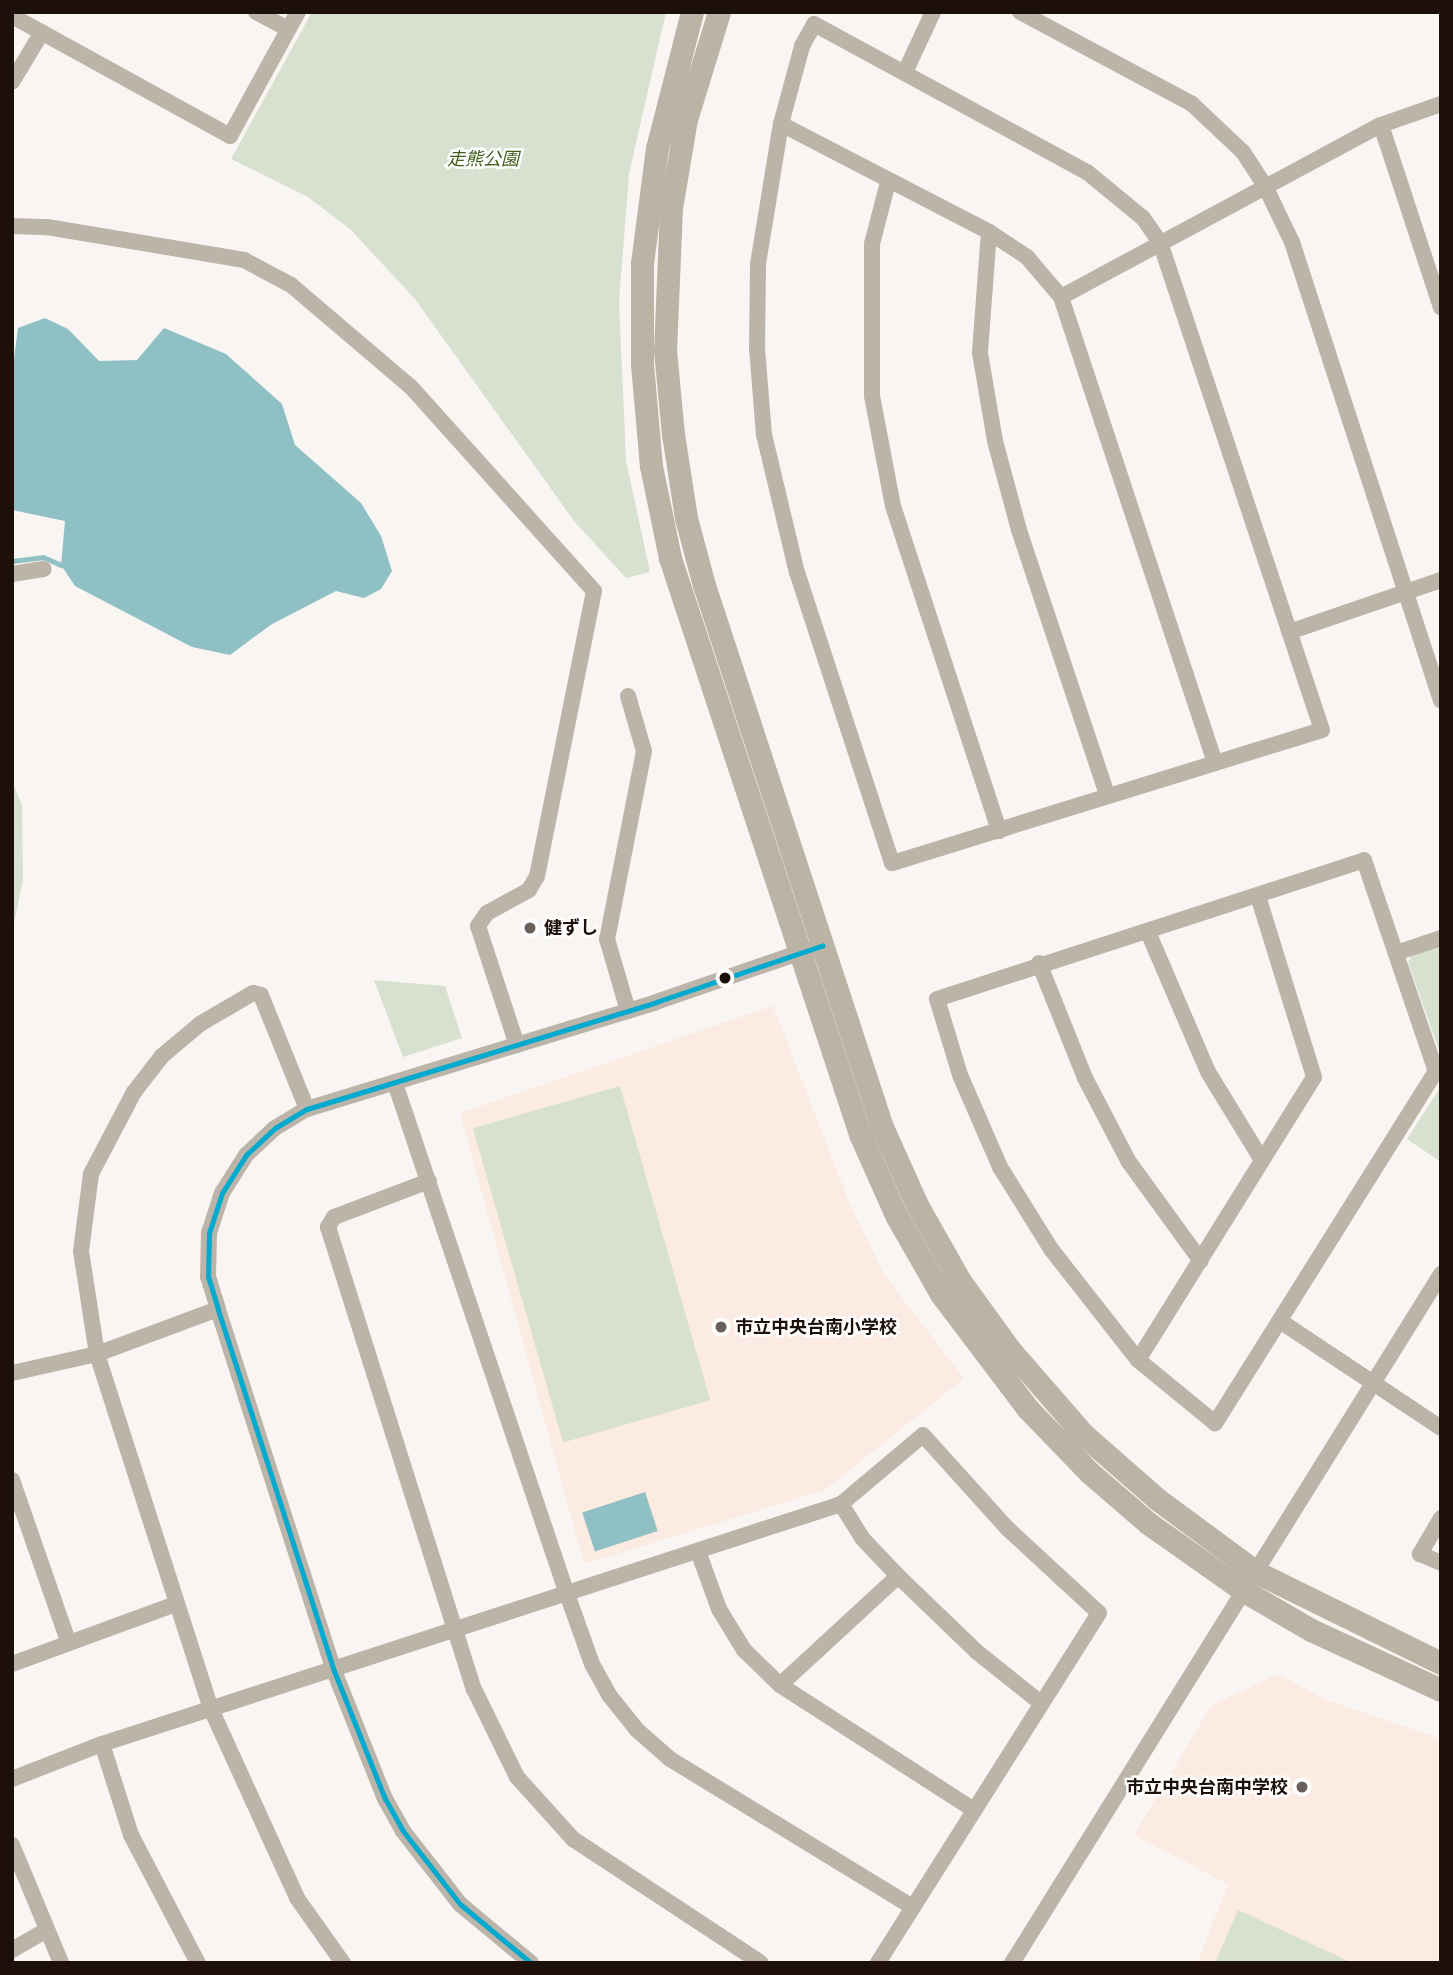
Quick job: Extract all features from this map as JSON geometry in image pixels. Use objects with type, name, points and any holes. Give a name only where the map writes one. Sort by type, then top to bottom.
[{"type":"street","points":[[256,12],[288,29]]},
{"type":"street","points":[[12,16],[230,136],[298,12]]},
{"type":"street","points":[[692,12],[657,148],[642,263],[642,364],[651,466],[670,558],[798,953],[860,1135],[896,1215],[941,1294],[1028,1409],[1090,1473],[1148,1524],[1250,1581],[1441,1663]]},
{"type":"street","points":[[719,12],[686,119],[671,208],[665,350],[673,434],[704,585],[882,1127],[917,1205],[960,1281],[1010,1350],[1084,1435],[1250,1581],[1311,1630],[1441,1690]]},
{"type":"street","points":[[906,70],[933,12]]},
{"type":"street","points":[[1020,12],[1192,104],[1243,152],[1265,186],[1292,242],[1441,700]]},
{"type":"street","points":[[814,24],[906,70],[1087,172],[1119,193],[1160,242],[1322,730],[892,863],[797,573],[764,435],[757,348],[758,264],[781,124],[802,46],[814,24]]},
{"type":"street","points":[[12,82],[42,32]]},
{"type":"street","points":[[1061,297],[1381,125],[1441,104]]},
{"type":"street","points":[[781,124],[888,182],[989,232],[1027,257],[1061,297],[1215,762]]},
{"type":"street","points":[[1381,125],[1441,307]]},
{"type":"street","points":[[888,182],[872,244],[872,396],[893,506],[999,831]]},
{"type":"street","points":[[12,226],[47,227],[244,260],[291,285],[411,387],[594,591],[537,876],[529,890],[487,913],[478,926],[517,1045]]},
{"type":"street","points":[[989,232],[980,353],[995,441],[1019,530],[1107,795]]},
{"type":"street","points":[[12,574],[44,569]]},
{"type":"street","points":[[1290,632],[1441,580]]},
{"type":"street","points":[[628,696],[644,751],[607,939],[628,1010]]},
{"type":"street","points":[[1364,860],[1436,1071],[1215,1423],[1139,1360],[1051,1249],[1000,1167],[960,1075],[937,999],[1039,963],[1148,932],[1258,896],[1364,860]]},
{"type":"street","points":[[1139,1360],[1201,1261],[1260,1157],[1314,1077],[1258,896]]},
{"type":"street","points":[[1148,932],[1208,1072],[1260,1157]]},
{"type":"street","points":[[1396,953],[1441,938]]},
{"type":"street","points":[[531,1963],[460,1904],[402,1831],[334,1671],[208,1277],[209,1233],[222,1193],[246,1155],[275,1128],[307,1108],[628,1010],[823,945]]},
{"type":"street","points":[[1039,963],[1085,1078],[1129,1162],[1201,1261]]},
{"type":"street","points":[[307,1108],[261,995],[253,993],[200,1024],[162,1056],[134,1092],[91,1174],[80,1251],[97,1354],[211,1709],[296,1898],[344,1963]]},
{"type":"street","points":[[395,1083],[592,1664],[636,1730],[670,1759],[911,1906]]},
{"type":"street","points":[[429,1181],[334,1217],[328,1227],[452,1633],[499,1745],[542,1808],[607,1863],[761,1963]]},
{"type":"street","points":[[1012,1963],[1441,1274]]},
{"type":"street","points":[[12,1373],[97,1354],[218,1309]]},
{"type":"street","points":[[1280,1321],[1441,1428]]},
{"type":"street","points":[[12,1779],[102,1744],[452,1633],[566,1591],[699,1554],[841,1504],[923,1435],[1007,1528],[1099,1613],[911,1906],[878,1963]]},
{"type":"street","points":[[12,1480],[68,1641]]},
{"type":"street","points":[[841,1504],[862,1538],[898,1576],[977,1652],[1041,1703]]},
{"type":"street","points":[[1441,1518],[1420,1553],[1441,1563]]},
{"type":"street","points":[[699,1554],[719,1609],[744,1650],[780,1685],[974,1811]]},
{"type":"street","points":[[780,1685],[898,1576]]},
{"type":"street","points":[[12,1664],[68,1641],[176,1604]]},
{"type":"street","points":[[102,1744],[131,1835],[198,1963]]},
{"type":"street","points":[[12,1845],[45,1931],[61,1963]]},
{"type":"street","points":[[12,1950],[45,1931]]},
{"type":"shaded area","name":"市立中央台南小学校","points":[[773,1006],[849,1202],[884,1274],[964,1379],[825,1490],[584,1564],[460,1113]]},
{"type":"shaded area","name":"市立中央台南中学校","points":[[1277,1674],[1327,1700],[1441,1739],[1441,1963],[1197,1963],[1228,1884],[1134,1835],[1211,1706]]},
{"type":"green space","name":"走熊公園","points":[[312,12],[666,12],[629,174],[619,302],[626,461],[650,572],[626,578],[574,521],[415,299],[350,229],[308,197],[231,159]]},
{"type":"green space","points":[[12,781],[22,805],[23,880],[12,933]]},
{"type":"green space","points":[[1441,944],[1441,1056],[1408,962],[1413,953]]},
{"type":"green space","points":[[374,980],[445,986],[462,1038],[403,1057]]},
{"type":"green space","points":[[620,1086],[710,1400],[563,1443],[473,1128]]},
{"type":"green space","points":[[1441,1086],[1441,1162],[1407,1139]]},
{"type":"green space","points":[[1238,1910],[1353,1963],[1215,1963]]},
{"type":"water","points":[[45,318],[68,329],[99,361],[137,360],[164,328],[226,354],[282,404],[295,445],[361,503],[381,536],[392,571],[381,589],[364,598],[336,591],[272,624],[230,655],[192,647],[75,586],[61,565],[65,521],[12,510],[12,374],[18,328]]},
{"type":"water","points":[[645,1492],[658,1531],[595,1551],[582,1512]]},
{"type":"waterway","points":[[12,561],[43,557],[61,565]]},
{"type":"transit line","points":[[531,1963],[460,1904],[403,1831],[385,1799],[334,1671],[208,1277],[209,1233],[222,1193],[246,1155],[275,1128],[307,1109],[656,1002],[823,945]]},
{"type":"place","name":"健ずし","points":[[530,928]]},
{"type":"place","name":"市立中央台南小学校","points":[[721,1327]]},
{"type":"place","name":"市立中央台南中学校","points":[[1302,1787]]}]
